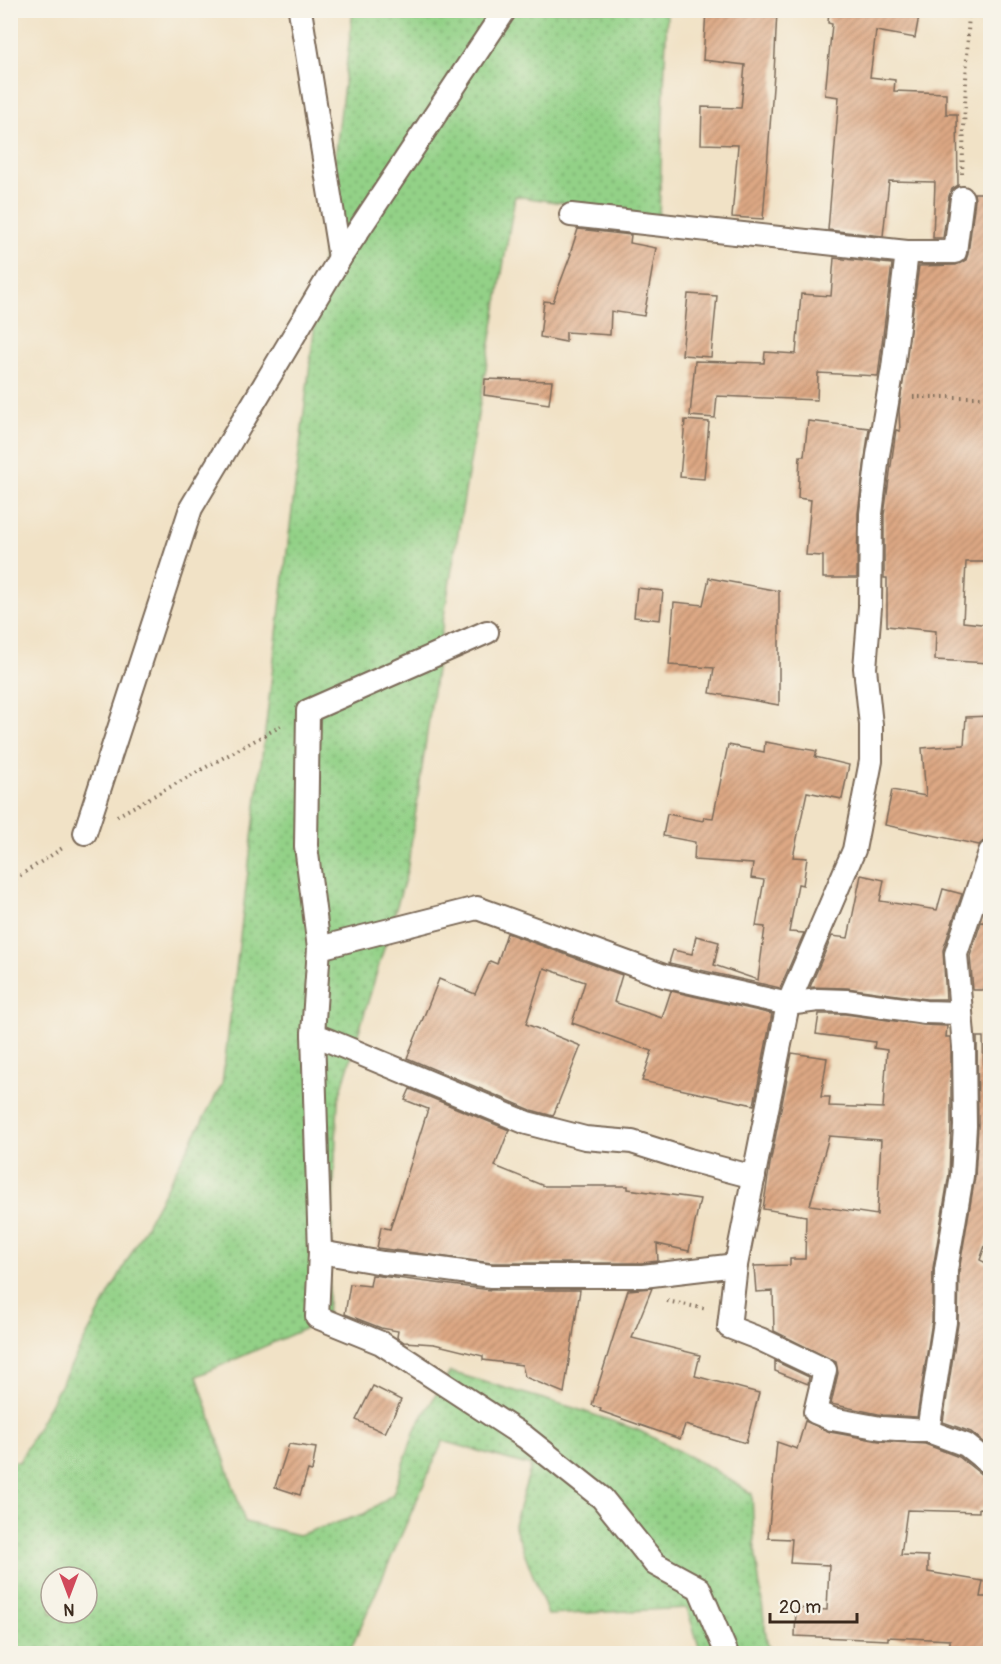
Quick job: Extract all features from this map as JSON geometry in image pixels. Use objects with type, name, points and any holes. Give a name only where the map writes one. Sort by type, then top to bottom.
[{"type":"street","points":[[300,10],[340,258]]},
{"type":"street","points":[[86,833],[191,508],[340,258],[505,10]]},
{"type":"street","points":[[571,214],[907,252],[955,252],[962,198]]},
{"type":"street","points":[[907,252],[893,368],[871,513],[870,607],[865,669],[871,725],[871,761],[854,850],[788,1004],[736,1265],[729,1327],[825,1370],[815,1412],[832,1419],[881,1428],[928,1431],[966,1445],[990,1464]]},
{"type":"street","points":[[487,632],[308,711],[306,846],[319,948],[313,1034],[320,1252],[317,1317],[381,1343],[525,1437],[602,1498],[655,1564],[699,1588],[727,1653]]},
{"type":"street","points":[[928,1431],[945,1322],[946,1270],[962,1176],[965,1105],[964,1047],[956,954],[990,852]]},
{"type":"street","points":[[319,948],[477,908],[664,976],[788,1004],[818,1000],[925,1012],[961,1012]]},
{"type":"street","points":[[313,1034],[527,1123],[585,1138],[632,1142],[688,1160],[754,1177]]},
{"type":"street","points":[[320,1252],[383,1263],[491,1276],[643,1276],[736,1265]]},
{"type":"path","points":[[962,198],[969,10]]},
{"type":"path","points":[[887,397],[990,396]]},
{"type":"path","points":[[10,882],[86,833],[308,711]]},
{"type":"path","points":[[643,1276],[658,1299],[731,1314]]},
{"type":"green space","points":[[353,11],[667,11],[659,217],[515,196],[443,622],[407,872],[338,1101],[327,1319],[197,1376],[245,1522],[298,1535],[364,1514],[393,1494],[416,1427],[450,1372],[574,1408],[638,1430],[711,1468],[752,1494],[754,1541],[767,1642],[771,1653],[701,1653],[687,1608],[548,1615],[514,1525],[531,1466],[443,1441],[349,1653],[11,1653],[10,1461],[19,1462],[222,1084]]},
{"type":"building","points":[[706,10],[777,10],[763,219],[732,217],[738,145],[701,144],[702,107],[741,108],[745,65],[703,60]]},
{"type":"building","points":[[829,10],[920,10],[915,38],[876,31],[870,77],[895,80],[894,91],[946,93],[946,114],[957,114],[958,185],[952,189],[949,196],[943,238],[933,238],[935,182],[889,181],[883,236],[828,230],[839,97],[825,95],[832,24],[828,23]]},
{"type":"building","points":[[974,193],[990,193],[990,562],[966,562],[963,622],[990,625],[990,663],[935,660],[936,631],[887,626],[887,578],[884,578],[884,515],[896,430],[900,431],[899,410],[919,266],[956,265],[966,260],[975,200]]},
{"type":"building","points":[[578,229],[631,235],[630,243],[656,248],[644,316],[611,311],[610,335],[566,332],[566,342],[540,337],[544,301],[553,302]]},
{"type":"building","points":[[834,258],[892,264],[878,376],[818,373],[817,400],[717,396],[715,418],[690,416],[695,361],[764,363],[765,352],[796,354],[801,294],[831,296]]},
{"type":"building","points":[[688,294],[717,296],[711,357],[682,355]]},
{"type":"building","points":[[485,379],[552,381],[549,404],[484,395]]},
{"type":"building","points":[[685,420],[709,422],[704,479],[680,477]]},
{"type":"building","points":[[808,421],[869,428],[858,513],[857,578],[823,578],[823,556],[806,555],[811,500],[798,498],[800,456],[804,456]]},
{"type":"building","points":[[709,578],[779,591],[779,705],[710,693],[714,668],[669,665],[674,602],[703,605]]},
{"type":"building","points":[[637,588],[663,591],[660,620],[634,617]]},
{"type":"building","points":[[990,716],[990,828],[988,827],[985,840],[979,845],[885,825],[892,790],[926,796],[922,748],[964,745],[966,717]]},
{"type":"building","points":[[765,742],[817,751],[815,757],[849,765],[842,799],[807,792],[793,857],[807,858],[803,885],[798,884],[789,932],[804,933],[780,988],[669,963],[673,950],[692,954],[696,936],[719,942],[714,965],[758,980],[765,927],[756,926],[764,880],[751,878],[753,864],[694,860],[695,842],[663,836],[667,814],[703,821],[704,817],[713,818],[728,745],[764,752]]},
{"type":"building","points":[[861,875],[884,880],[880,901],[937,910],[943,889],[962,894],[943,950],[946,999],[926,999],[847,988],[810,987],[832,936],[848,938]]},
{"type":"building","points":[[981,922],[990,923],[989,990],[973,990],[970,956]]},
{"type":"building","points":[[507,933],[622,975],[614,1002],[662,1018],[671,991],[772,1014],[754,1105],[642,1081],[652,1051],[572,1023],[585,982],[544,968],[526,1024],[581,1046],[553,1116],[531,1110],[407,1058],[439,979],[475,994],[490,961],[497,964]]},
{"type":"building","points":[[819,1014],[845,1014],[923,1025],[947,1026],[946,1037],[950,1037],[949,1174],[933,1268],[932,1321],[917,1417],[883,1415],[831,1404],[838,1373],[836,1362],[774,1331],[773,1291],[756,1292],[754,1266],[790,1265],[790,1259],[805,1259],[806,1216],[763,1209],[792,1053],[827,1058],[821,1097],[830,1097],[829,1106],[883,1108],[887,1050],[874,1048],[875,1042],[816,1034]],"holes":[[[829,1136],[881,1140],[877,1215],[810,1205]]]},
{"type":"building","points":[[977,1037],[983,1037],[985,1117],[990,1117],[990,1232],[980,1260],[990,1265],[990,1447],[971,1432],[943,1422],[958,1324],[959,1271],[975,1177],[978,1126]]},
{"type":"building","points":[[410,1089],[509,1130],[495,1166],[544,1186],[628,1186],[628,1189],[700,1199],[689,1251],[657,1244],[658,1261],[642,1263],[492,1263],[377,1248],[381,1227],[390,1229],[428,1109],[405,1100]]},
{"type":"building","points":[[372,1275],[491,1290],[580,1290],[564,1393],[525,1377],[522,1365],[483,1360],[483,1356],[434,1344],[404,1342],[397,1337],[398,1331],[381,1328],[345,1314],[350,1284],[370,1286]]},
{"type":"building","points":[[652,1288],[632,1338],[700,1355],[695,1376],[759,1393],[746,1443],[685,1425],[680,1439],[600,1411],[601,1409],[592,1405],[628,1290]]},
{"type":"building","points":[[775,1361],[809,1377],[808,1384],[775,1371]]},
{"type":"building","points":[[373,1386],[401,1400],[385,1433],[356,1420]]},
{"type":"building","points":[[805,1421],[830,1432],[879,1441],[925,1444],[959,1457],[982,1475],[990,1477],[990,1509],[979,1508],[979,1512],[907,1510],[901,1555],[928,1556],[928,1572],[983,1581],[980,1597],[990,1597],[990,1649],[950,1648],[950,1640],[795,1636],[796,1608],[827,1610],[829,1565],[790,1563],[792,1539],[768,1538],[777,1442],[797,1449]]},
{"type":"building","points":[[289,1444],[316,1448],[312,1471],[308,1470],[300,1495],[275,1487]]}]
